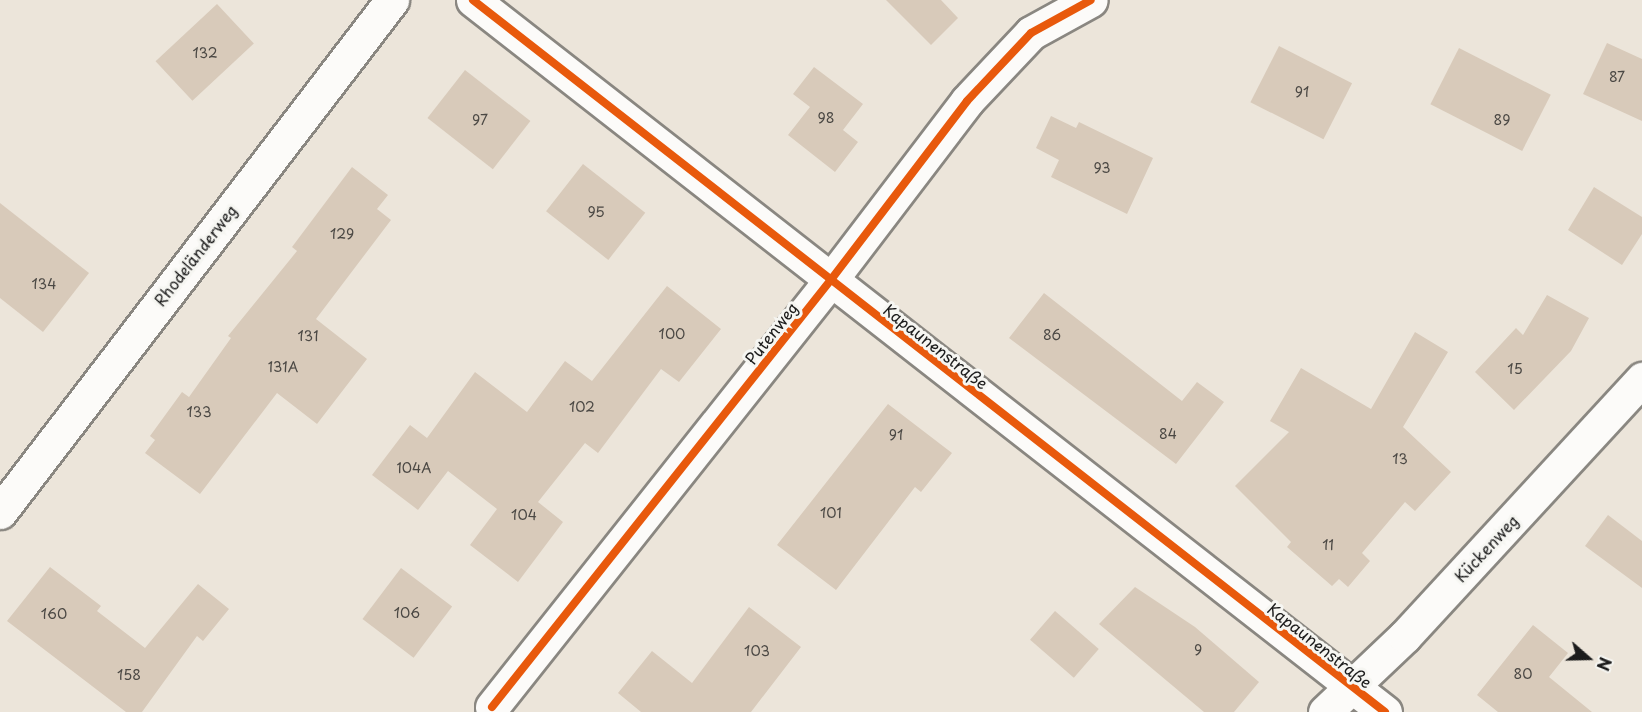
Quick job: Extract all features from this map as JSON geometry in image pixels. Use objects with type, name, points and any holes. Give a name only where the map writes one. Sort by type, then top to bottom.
[{"type":"street","name":"Rhodeländerweg","points":[[0,512],[392,0]]},
{"type":"street","name":"Kapaunenstraße","points":[[473,0],[830,281],[1385,712]]},
{"type":"street","name":"Putenweg","points":[[492,707],[830,281],[975,93],[1031,33],[1091,0]]},
{"type":"street","name":"Kückenweg","points":[[1324,712],[1350,685],[1405,636],[1642,378]]},
{"type":"building","points":[[886,0],[941,0],[958,18],[931,45]]},
{"type":"building","points":[[217,4],[254,43],[192,101],[156,61]]},
{"type":"building","points":[[1607,43],[1642,59],[1642,121],[1583,94]]},
{"type":"building","points":[[1279,46],[1352,83],[1323,139],[1250,102]]},
{"type":"building","points":[[1459,48],[1551,95],[1522,151],[1430,104]]},
{"type":"building","points":[[814,67],[863,104],[843,130],[858,142],[835,172],[788,135],[810,107],[793,94]]},
{"type":"building","points":[[465,70],[530,121],[493,169],[427,118]]},
{"type":"building","points":[[1051,116],[1076,128],[1079,122],[1153,158],[1127,214],[1051,177],[1059,160],[1036,148]]},
{"type":"building","points":[[583,164],[645,213],[608,260],[546,211]]},
{"type":"building","points":[[352,167],[388,195],[377,209],[391,220],[316,319],[367,359],[317,424],[277,393],[200,494],[145,453],[155,440],[150,436],[182,392],[189,397],[231,338],[228,336],[297,251],[292,247]]},
{"type":"building","points":[[1594,187],[1642,217],[1642,234],[1622,265],[1568,230]]},
{"type":"building","points":[[0,203],[89,273],[43,332],[0,298]]},
{"type":"building","points":[[667,286],[721,329],[679,382],[661,369],[598,453],[585,443],[538,502],[563,522],[518,582],[470,545],[497,509],[448,471],[418,510],[372,475],[410,425],[427,438],[475,372],[527,412],[565,361],[592,381]]},
{"type":"building","points":[[1044,293],[1182,401],[1197,382],[1224,402],[1176,464],[1009,338]]},
{"type":"building","points":[[1547,295],[1589,318],[1571,351],[1514,410],[1475,372],[1516,328],[1523,335]]},
{"type":"building","points":[[1415,332],[1448,352],[1403,427],[1451,472],[1415,511],[1405,502],[1362,553],[1370,561],[1348,587],[1339,579],[1332,586],[1287,547],[1291,542],[1235,486],[1289,432],[1270,421],[1301,368],[1371,409]]},
{"type":"building","points":[[888,404],[952,453],[921,492],[915,487],[836,590],[777,545]]},
{"type":"building","points":[[1608,515],[1642,541],[1642,588],[1585,546]]},
{"type":"building","points":[[50,567],[101,606],[97,611],[145,648],[198,584],[229,609],[203,641],[197,636],[142,712],[126,712],[7,621]]},
{"type":"building","points":[[401,568],[452,607],[414,658],[362,619]]},
{"type":"building","points":[[1135,587],[1195,627],[1259,682],[1234,712],[1204,712],[1099,624]]},
{"type":"building","points":[[749,607],[801,647],[751,712],[641,712],[618,693],[652,651],[692,683]]},
{"type":"building","points":[[1055,611],[1099,649],[1074,678],[1030,640]]},
{"type":"building","points":[[1533,625],[1568,653],[1549,677],[1592,712],[1498,712],[1477,695]]},
{"type":"cycle path","points":[[473,0],[1385,712]]},
{"type":"cycle path","points":[[492,707],[830,281],[967,101],[1031,33],[1091,0]]}]
